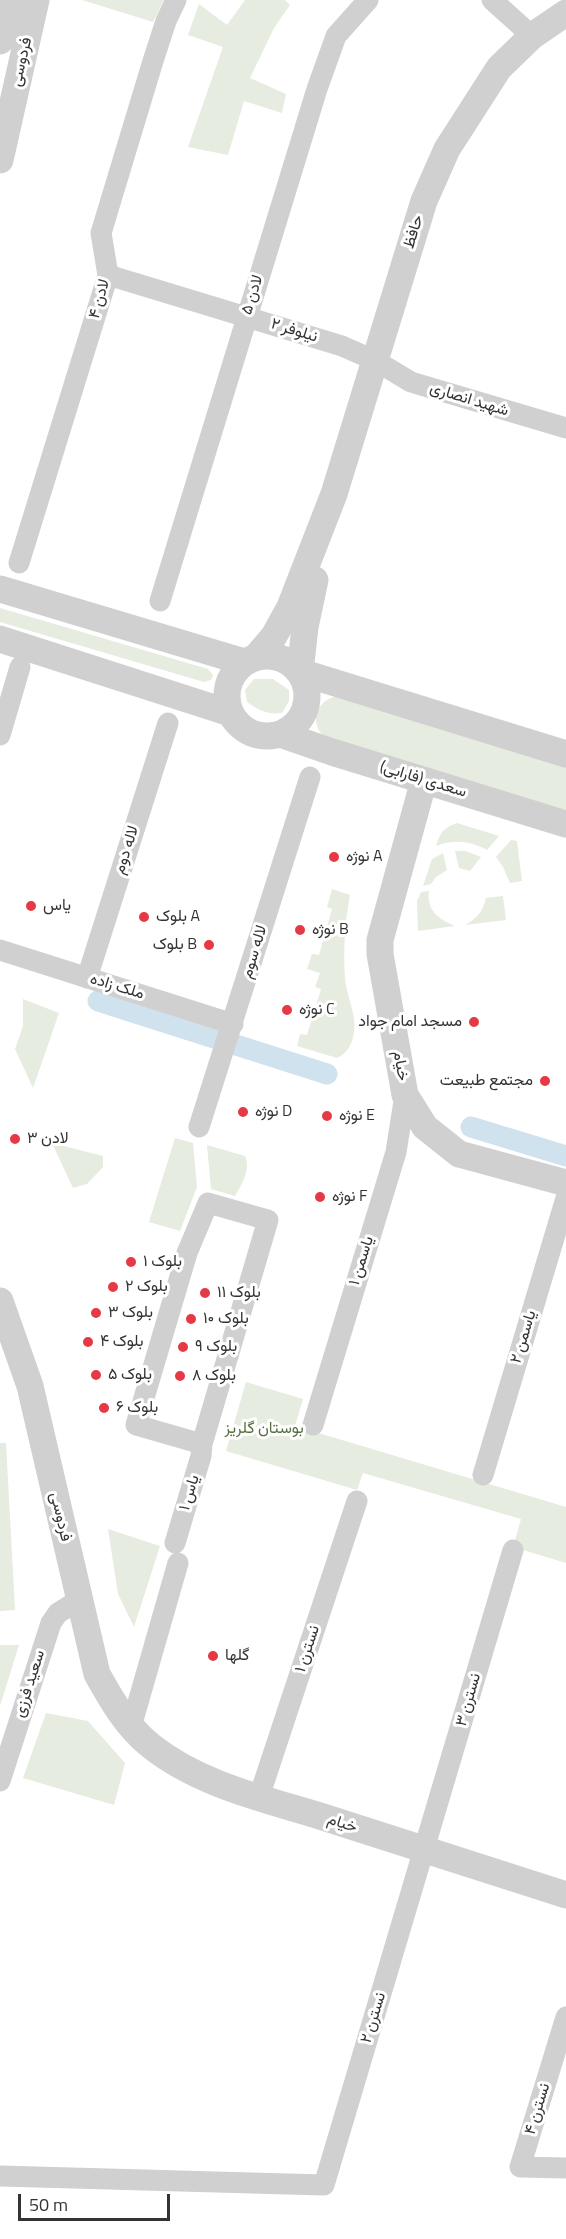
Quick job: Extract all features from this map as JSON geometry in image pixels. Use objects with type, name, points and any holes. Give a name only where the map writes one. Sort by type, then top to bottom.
[{"type":"street","name":"فردوسی","points":[[0,41],[10,0]]},
{"type":"street","name":"فردوسی","points":[[0,160],[36,0]]},
{"type":"street","name":"لادن ۴","points":[[20,563],[108,275],[101,233],[153,61],[166,21],[176,0]]},
{"type":"street","name":"لادن ۵","points":[[160,601],[317,89],[336,36],[369,0]]},
{"type":"street","points":[[492,0],[532,36]]},
{"type":"street","name":"حافظ","points":[[334,494],[424,201],[447,148],[499,68],[532,36],[566,13]]},
{"type":"street","name":"نیلوفر ۲","points":[[108,275],[342,346],[376,361]]},
{"type":"street","name":"شهید انصاری","points":[[376,361],[411,382],[566,428]]},
{"type":"street","points":[[0,589],[250,659],[272,655],[283,658],[300,672],[308,692],[304,713],[297,722],[280,734],[260,736],[242,728],[230,713],[226,694],[228,685],[231,676],[250,659],[274,636],[290,607],[334,494]]},
{"type":"street","points":[[300,672],[307,619],[334,494]]},
{"type":"street","points":[[0,639],[230,713]]},
{"type":"street","points":[[0,735],[20,667]]},
{"type":"street","points":[[300,672],[566,754]]},
{"type":"street","name":"لاله دوم","points":[[87,978],[168,723]]},
{"type":"street","name":"سعدی (فارابی)","points":[[280,734],[566,824]]},
{"type":"street","name":"لاله سوم","points":[[200,1127],[310,777]]},
{"type":"street","name":"خیام","points":[[424,780],[380,940],[380,954],[405,1095],[425,1127],[459,1154],[566,1184]]},
{"type":"street","name":"ملک زاده","points":[[0,951],[87,978],[231,1028]]},
{"type":"street","name":"یاسمن ۱","points":[[313,1425],[396,1152],[405,1095]]},
{"type":"street","name":"یاسمن ۲","points":[[483,1475],[566,1198]]},
{"type":"street","name":"یاس ۱","points":[[131,1727],[177,1553],[202,1444],[268,1220],[208,1203],[187,1253],[136,1425],[202,1444]]},
{"type":"street","name":"فردوسی","points":[[0,1301],[30,1386],[97,1674],[112,1701],[131,1727]]},
{"type":"street","name":"نسترن ۱","points":[[259,1797],[357,1501]]},
{"type":"street","name":"نسترن ۳","points":[[424,1850],[513,1550]]},
{"type":"street","name":"سعید فرزی","points":[[0,1781],[51,1623],[58,1613],[79,1600]]},
{"type":"street","name":"خیام","points":[[131,1727],[151,1746],[188,1772],[259,1797],[566,1895]]},
{"type":"street","name":"نسترن ۲","points":[[0,2176],[324,2185],[424,1850]]},
{"type":"street","name":"نسترن ۴","points":[[566,2017],[520,2167],[566,2168]]},
{"type":"green space","points":[[82,0],[164,0],[153,22]]},
{"type":"green space","points":[[245,0],[285,0],[290,5],[274,28],[250,78],[286,94],[282,113],[244,101],[228,155],[188,147],[223,47],[188,35],[199,4],[227,25]]},
{"type":"green space","points":[[0,608],[208,669],[213,675],[211,680],[204,682],[0,622]]},
{"type":"green space","points":[[254,679],[273,679],[289,690],[289,701],[282,713],[263,711],[247,702],[245,690]]},
{"type":"green space","points":[[337,696],[566,765],[566,813],[324,737],[317,725],[317,712],[324,702]]},
{"type":"green space","points":[[457,823],[499,836],[487,850],[462,842],[449,842],[436,846],[443,832]]},
{"type":"green space","points":[[511,840],[517,841],[522,881],[510,883],[496,857]]},
{"type":"green space","points":[[455,851],[465,851],[481,857],[470,871],[459,868]]},
{"type":"green space","points":[[443,853],[447,870],[436,877],[431,884],[423,886],[432,859]]},
{"type":"green space","points":[[332,889],[350,895],[344,967],[355,1025],[349,1048],[337,1058],[297,1046],[300,1034],[307,1035],[321,989],[315,987],[320,973],[307,969],[312,954],[319,955],[332,909],[327,907]]},
{"type":"green space","points":[[429,891],[430,904],[435,914],[455,926],[418,931],[417,901],[421,892]]},
{"type":"green space","points":[[503,896],[506,920],[465,925],[478,914],[486,898]]},
{"type":"green space","points":[[23,999],[59,1013],[33,1088],[15,1049],[23,1026]]},
{"type":"green space","points":[[175,1138],[193,1143],[197,1187],[180,1231],[149,1222]]},
{"type":"green space","points":[[52,1143],[103,1156],[103,1167],[87,1184],[73,1188]]},
{"type":"green space","points":[[207,1145],[245,1156],[246,1171],[235,1196],[211,1189]]},
{"type":"green space","name":"بوستان گلریز","points":[[246,1382],[303,1399],[295,1426],[566,1507],[566,1563],[513,1547],[521,1519],[363,1473],[357,1490],[226,1451]]},
{"type":"green space","points":[[0,1443],[6,1443],[15,1610],[0,1611]]},
{"type":"green space","points":[[108,1529],[160,1546],[134,1627],[118,1594]]},
{"type":"green space","points":[[0,1645],[19,1645],[0,1706]]},
{"type":"green space","points":[[46,1713],[88,1721],[125,1763],[114,1805],[23,1778]]},
{"type":"waterway","points":[[98,1001],[327,1074]]},
{"type":"waterway","points":[[471,1127],[566,1156]]},
{"type":"place","name":"نوژه A","points":[[334,857]]},
{"type":"place","name":"یاس","points":[[31,906]]},
{"type":"place","name":"بلوک A","points":[[144,917]]},
{"type":"place","name":"نوژه B","points":[[300,930]]},
{"type":"place","name":"بلوک B","points":[[209,945]]},
{"type":"place","name":"نوژه C","points":[[287,1010]]},
{"type":"place","name":"مسجد امام جواد","points":[[474,1022]]},
{"type":"place","name":"مجتمع طبیعت","points":[[545,1081]]},
{"type":"place","name":"نوژه D","points":[[243,1112]]},
{"type":"place","name":"نوژه E","points":[[327,1116]]},
{"type":"place","name":"لادن ۳","points":[[15,1139]]},
{"type":"place","name":"نوژه F","points":[[320,1197]]},
{"type":"place","name":"بلوک ۱","points":[[131,1262]]},
{"type":"place","name":"بلوک ۲","points":[[113,1287]]},
{"type":"place","name":"بلوک ۱۱","points":[[205,1293]]},
{"type":"place","name":"بلوک ۳","points":[[96,1313]]},
{"type":"place","name":"بلوک ۱۰","points":[[191,1319]]},
{"type":"place","name":"بلوک ۴","points":[[88,1342]]},
{"type":"place","name":"بلوک ۹","points":[[183,1347]]},
{"type":"place","name":"بلوک ۵","points":[[96,1375]]},
{"type":"place","name":"بلوک ۸","points":[[180,1376]]},
{"type":"place","name":"بلوک ۶","points":[[104,1408]]},
{"type":"place","name":"گلها","points":[[213,1656]]}]
